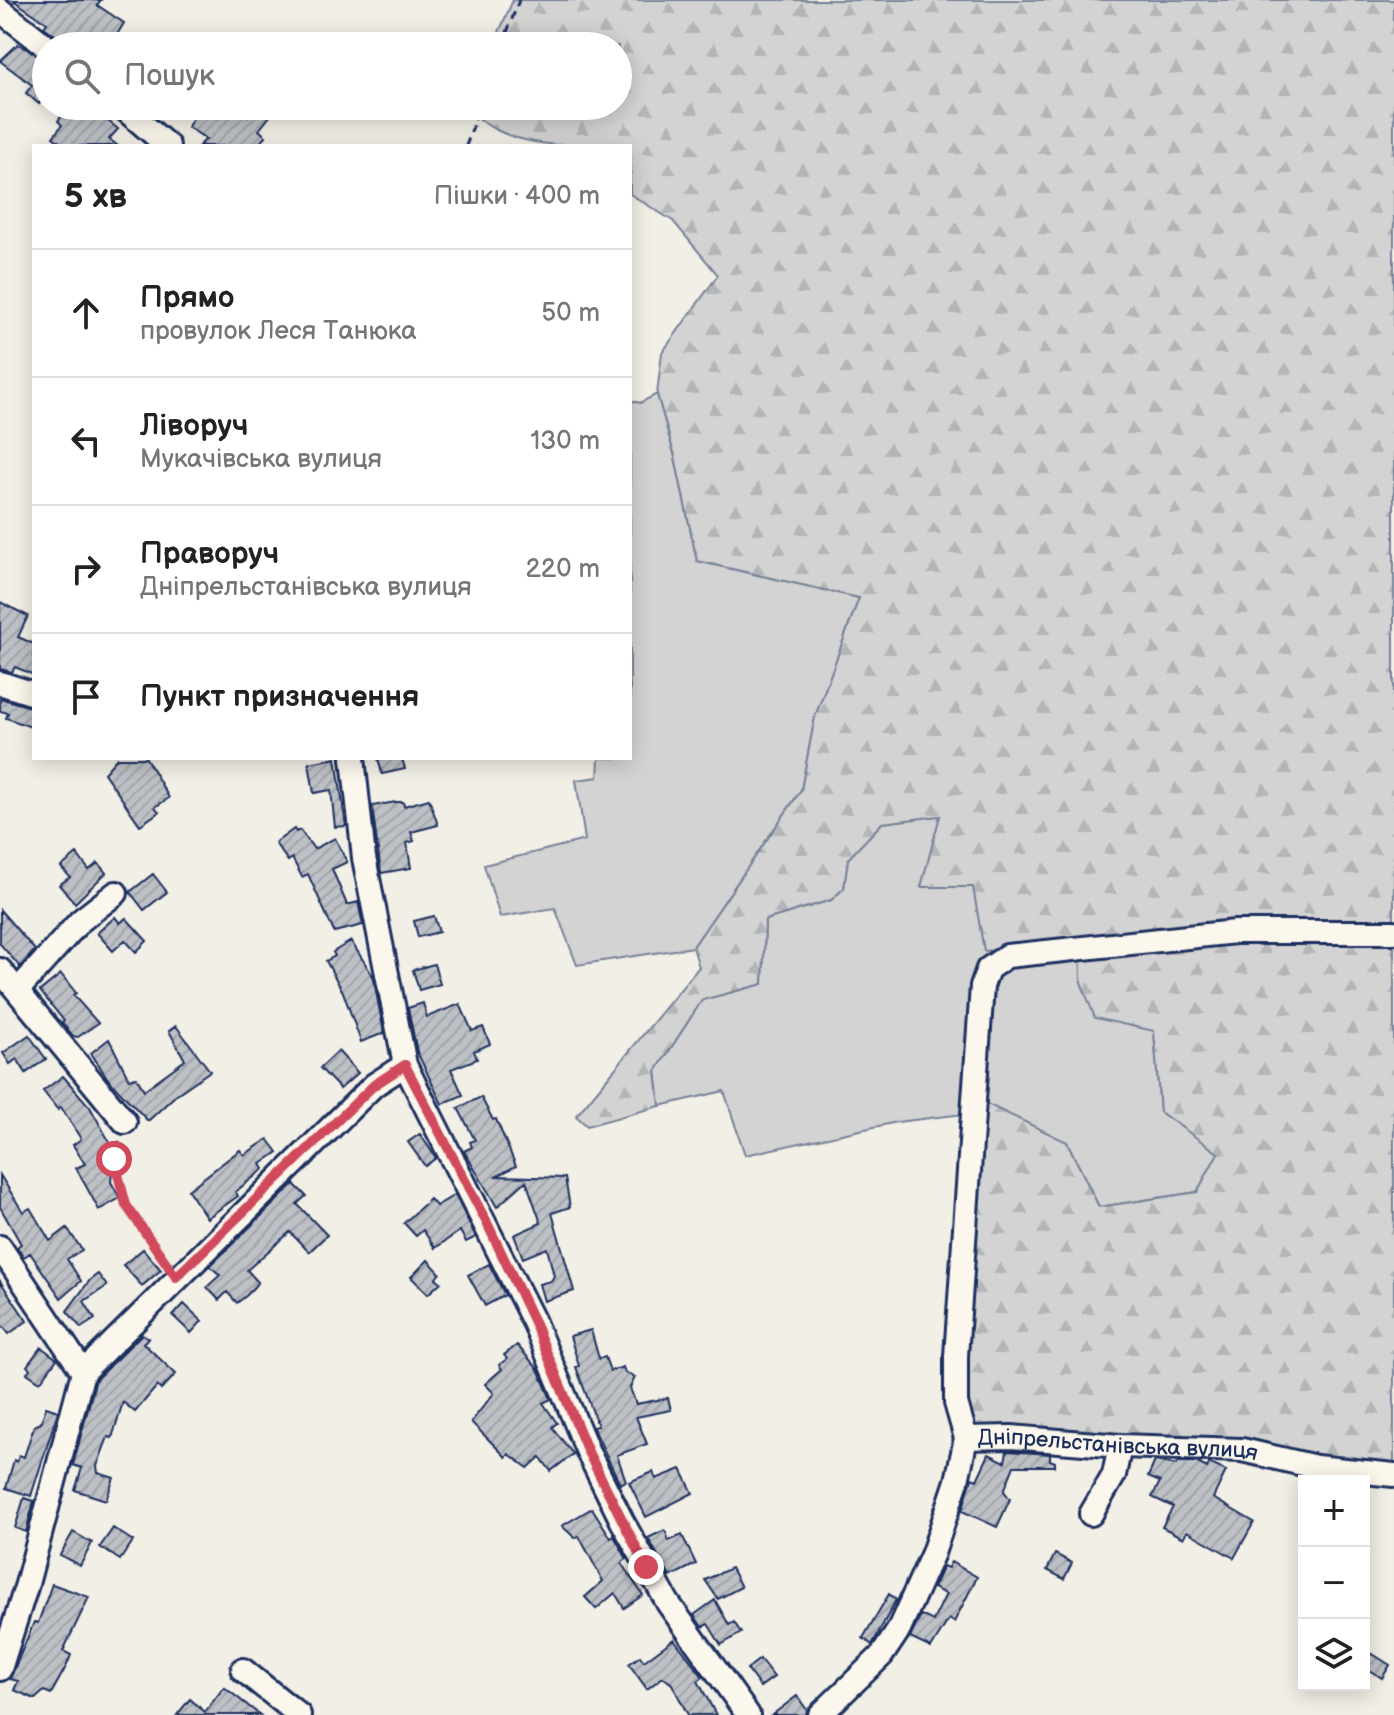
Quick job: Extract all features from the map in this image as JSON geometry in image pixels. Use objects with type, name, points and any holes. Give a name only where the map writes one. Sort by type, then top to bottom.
[{"type":"street","points":[[0,10],[32,35]]},
{"type":"street","points":[[137,120],[166,144]]},
{"type":"street","points":[[0,683],[32,693]]},
{"type":"street","points":[[353,760],[364,858],[405,1065],[534,1322],[588,1452],[622,1521],[668,1603],[748,1715]]},
{"type":"street","points":[[18,990],[80,921],[116,893]]},
{"type":"street","points":[[966,1438],[956,1403],[956,1356],[982,986],[988,969],[1007,956],[1235,932],[1394,932]]},
{"type":"street","points":[[0,970],[125,1122]]},
{"type":"street","points":[[0,1669],[83,1372],[374,1085],[405,1065]]},
{"type":"street","points":[[0,1247],[83,1372]]},
{"type":"street","name":"Дніпрельстанівська вулиця","points":[[820,1715],[861,1679],[898,1631],[933,1553],[957,1481],[966,1438],[1011,1437],[1120,1446],[1242,1450],[1316,1467],[1394,1475]]},
{"type":"street","points":[[1091,1514],[1114,1475],[1120,1446]]},
{"type":"street","points":[[243,1670],[299,1715]]},
{"type":"path","points":[[507,32],[519,0]]},
{"type":"path","points":[[467,144],[475,120]]},
{"type":"path","points":[[125,1122],[114,1159],[126,1205],[176,1277]]},
{"type":"green space","points":[[513,0],[1394,0],[1394,1466],[973,1427],[965,1397],[983,1102],[1067,1142],[1099,1207],[1197,1192],[1218,1153],[1160,1112],[1154,1031],[1095,1018],[1081,982],[1080,942],[984,951],[973,887],[921,887],[940,816],[882,823],[848,859],[844,888],[831,900],[765,920],[763,984],[702,1000],[656,1071],[660,1106],[587,1126],[576,1116],[699,967],[693,947],[801,790],[815,717],[859,598],[697,561],[675,457],[657,394],[662,353],[718,275],[673,221],[632,195],[632,144],[544,144],[503,133],[482,120],[632,120],[632,32],[499,32]]},
{"type":"green space","points":[[657,394],[675,457],[697,561],[859,598],[815,717],[801,790],[693,947],[577,965],[555,908],[500,917],[484,865],[585,840],[576,780],[598,777],[599,760],[632,760],[632,401],[640,403]]},
{"type":"green space","points":[[940,815],[973,887],[1080,942],[1154,1031],[1160,1112],[1219,1153],[1197,1192],[1099,1207],[1067,1142],[972,1113],[897,1122],[745,1155],[724,1091],[660,1106],[656,1071],[702,1000],[763,984],[765,920],[831,900],[844,888],[847,859],[882,823]]},
{"type":"building","points":[[13,0],[101,0],[97,5],[124,23],[119,32],[51,32],[44,27],[47,23]]},
{"type":"building","points":[[18,44],[32,52],[32,85],[0,61]]},
{"type":"building","points":[[107,120],[118,129],[109,139],[115,144],[62,144],[53,137],[62,125],[58,121]]},
{"type":"building","points":[[192,120],[267,120],[259,130],[266,136],[259,144],[201,144],[206,139],[188,127]]},
{"type":"building","points":[[0,602],[28,616],[18,637],[32,643],[32,674],[15,667],[12,672],[0,669]]},
{"type":"building","points":[[0,698],[32,707],[31,727],[6,718],[8,713],[0,711]]},
{"type":"building","points":[[115,760],[147,760],[169,798],[155,807],[159,812],[140,825],[104,773]]},
{"type":"building","points":[[336,760],[346,826],[335,827],[331,790],[314,793],[309,763]]},
{"type":"building","points":[[378,760],[403,760],[405,769],[382,774]]},
{"type":"building","points":[[429,799],[438,825],[411,832],[414,841],[407,843],[411,868],[381,873],[372,806],[403,802],[404,806]]},
{"type":"building","points":[[294,829],[296,832],[300,830],[314,849],[335,838],[347,862],[332,869],[347,905],[358,902],[363,925],[334,932],[308,874],[302,877],[292,858],[288,861],[275,843]]},
{"type":"building","points":[[77,854],[89,870],[98,863],[106,873],[75,903],[59,885],[70,877],[61,867]]},
{"type":"building","points":[[153,874],[167,892],[144,910],[130,892]]},
{"type":"building","points":[[0,910],[35,950],[20,967],[0,944]]},
{"type":"building","points":[[434,916],[439,932],[418,937],[414,921]]},
{"type":"building","points":[[115,917],[120,923],[126,918],[147,941],[136,952],[125,940],[113,951],[97,933]]},
{"type":"building","points":[[351,941],[373,976],[384,1033],[361,1042],[343,992],[326,961],[335,956],[333,952]]},
{"type":"building","points":[[434,964],[440,984],[419,990],[413,970]]},
{"type":"building","points":[[61,974],[76,993],[73,995],[98,1023],[78,1037],[73,1036],[62,1023],[64,1021],[40,991]]},
{"type":"building","points":[[423,1003],[427,1017],[460,1004],[472,1031],[483,1027],[490,1044],[474,1051],[477,1059],[451,1069],[463,1095],[442,1104],[417,1052],[408,1008]]},
{"type":"building","points":[[176,1026],[210,1071],[177,1094],[148,1121],[108,1079],[91,1053],[109,1039],[129,1079],[136,1077],[144,1090],[185,1060],[169,1031]]},
{"type":"building","points":[[29,1035],[46,1059],[26,1073],[17,1059],[10,1064],[3,1053]]},
{"type":"building","points":[[338,1051],[358,1073],[340,1089],[320,1068]]},
{"type":"building","points":[[63,1076],[90,1107],[114,1150],[111,1182],[120,1198],[99,1210],[76,1168],[85,1164],[73,1145],[81,1139],[61,1107],[58,1110],[43,1091]]},
{"type":"building","points":[[481,1097],[493,1120],[496,1119],[516,1166],[497,1176],[565,1178],[570,1207],[552,1213],[574,1291],[544,1301],[539,1284],[551,1281],[554,1276],[547,1248],[523,1258],[514,1235],[541,1223],[526,1181],[497,1207],[464,1151],[472,1147],[470,1142],[475,1140],[458,1108]]},
{"type":"building","points":[[420,1134],[436,1158],[425,1166],[408,1142]]},
{"type":"building","points":[[268,1139],[278,1152],[261,1164],[264,1169],[235,1192],[238,1196],[207,1218],[188,1190],[240,1150],[244,1155]]},
{"type":"building","points":[[0,1175],[23,1212],[30,1208],[50,1241],[67,1228],[82,1250],[67,1259],[81,1281],[61,1298],[30,1253],[24,1257],[17,1247],[21,1244],[0,1207]]},
{"type":"building","points":[[294,1184],[306,1196],[297,1204],[327,1235],[309,1252],[290,1232],[247,1270],[258,1282],[247,1295],[237,1303],[227,1292],[219,1300],[207,1287],[220,1275],[210,1266]]},
{"type":"building","points":[[455,1195],[476,1237],[466,1242],[460,1231],[435,1248],[423,1230],[416,1236],[404,1223],[430,1199],[436,1206]]},
{"type":"building","points":[[143,1249],[161,1270],[142,1286],[123,1265]]},
{"type":"building","points":[[428,1260],[440,1273],[436,1278],[441,1282],[428,1294],[411,1277]]},
{"type":"building","points":[[489,1264],[505,1295],[485,1306],[468,1275]]},
{"type":"building","points":[[98,1274],[107,1286],[84,1301],[95,1319],[81,1328],[67,1311]]},
{"type":"building","points":[[0,1281],[27,1321],[9,1334],[0,1323]]},
{"type":"building","points":[[184,1304],[202,1321],[191,1333],[173,1316]]},
{"type":"building","points":[[591,1330],[599,1359],[605,1357],[610,1371],[623,1367],[625,1373],[635,1377],[630,1388],[636,1404],[668,1398],[671,1410],[636,1417],[647,1444],[617,1455],[626,1481],[620,1484],[593,1427],[598,1426],[576,1367],[579,1366],[570,1336]]},
{"type":"building","points":[[142,1334],[148,1338],[143,1343],[176,1374],[161,1390],[157,1386],[135,1412],[123,1402],[112,1438],[108,1437],[97,1466],[98,1473],[114,1478],[106,1500],[75,1490],[82,1468],[73,1465],[96,1379]]},
{"type":"building","points":[[517,1345],[538,1369],[551,1399],[543,1403],[557,1423],[552,1427],[573,1454],[551,1471],[540,1457],[528,1468],[509,1454],[506,1457],[471,1422],[494,1393],[485,1384],[502,1369],[499,1365],[507,1359],[504,1355]]},
{"type":"building","points":[[41,1347],[57,1359],[40,1382],[27,1373],[30,1369],[27,1366]]},
{"type":"building","points":[[46,1407],[58,1411],[31,1496],[6,1488],[14,1460],[17,1462],[19,1455],[24,1457],[34,1426],[41,1423]]},
{"type":"building","points":[[1007,1451],[1050,1454],[1055,1466],[1014,1466],[1004,1491],[1010,1499],[997,1527],[962,1511],[972,1478],[977,1480],[989,1454],[1005,1462]]},
{"type":"building","points":[[1155,1461],[1176,1465],[1178,1462],[1196,1462],[1207,1468],[1209,1463],[1226,1471],[1213,1498],[1254,1522],[1234,1558],[1187,1531],[1183,1538],[1162,1527],[1173,1507],[1152,1497],[1160,1482],[1148,1477]]},
{"type":"building","points":[[681,1469],[693,1493],[646,1517],[629,1482],[653,1472],[656,1479]]},
{"type":"building","points":[[24,1498],[34,1501],[26,1532],[15,1528]]},
{"type":"building","points":[[592,1508],[611,1538],[614,1536],[627,1559],[621,1563],[643,1595],[624,1608],[615,1593],[596,1609],[585,1597],[603,1581],[579,1536],[575,1538],[562,1526]]},
{"type":"building","points":[[113,1528],[133,1541],[120,1560],[100,1547]]},
{"type":"building","points":[[665,1530],[669,1541],[682,1535],[696,1564],[670,1577],[648,1538]]},
{"type":"building","points":[[73,1532],[92,1543],[80,1566],[60,1555]]},
{"type":"building","points":[[1055,1554],[1072,1563],[1064,1579],[1047,1570]]},
{"type":"building","points":[[951,1562],[977,1577],[954,1622],[949,1619],[931,1648],[910,1638],[921,1615],[933,1621],[946,1594],[933,1588],[943,1566],[948,1568]]},
{"type":"building","points":[[731,1568],[741,1587],[718,1599],[705,1580]]},
{"type":"building","points":[[52,1584],[89,1597],[63,1651],[71,1655],[67,1665],[51,1694],[44,1691],[35,1699],[14,1690],[18,1681],[10,1679],[34,1622],[38,1623]]},
{"type":"building","points":[[889,1594],[896,1600],[872,1645],[863,1638]]},
{"type":"building","points":[[715,1600],[729,1625],[734,1622],[741,1633],[721,1645],[708,1624],[702,1627],[694,1615]]},
{"type":"building","points":[[674,1639],[703,1677],[698,1681],[716,1715],[688,1715],[672,1684],[663,1677],[647,1689],[629,1664],[640,1656],[644,1661]]},
{"type":"building","points":[[1370,1655],[1390,1665],[1382,1678],[1370,1670]]},
{"type":"building","points":[[760,1659],[774,1677],[760,1687],[747,1669]]},
{"type":"building","points":[[224,1687],[260,1715],[177,1715],[190,1699],[205,1712]]},
{"type":"building","points":[[797,1696],[807,1710],[806,1715],[772,1715]]},
{"type":"route","points":[[114,1159],[126,1205],[176,1277],[374,1085],[405,1065],[488,1225],[534,1322],[588,1452],[646,1567]]}]
